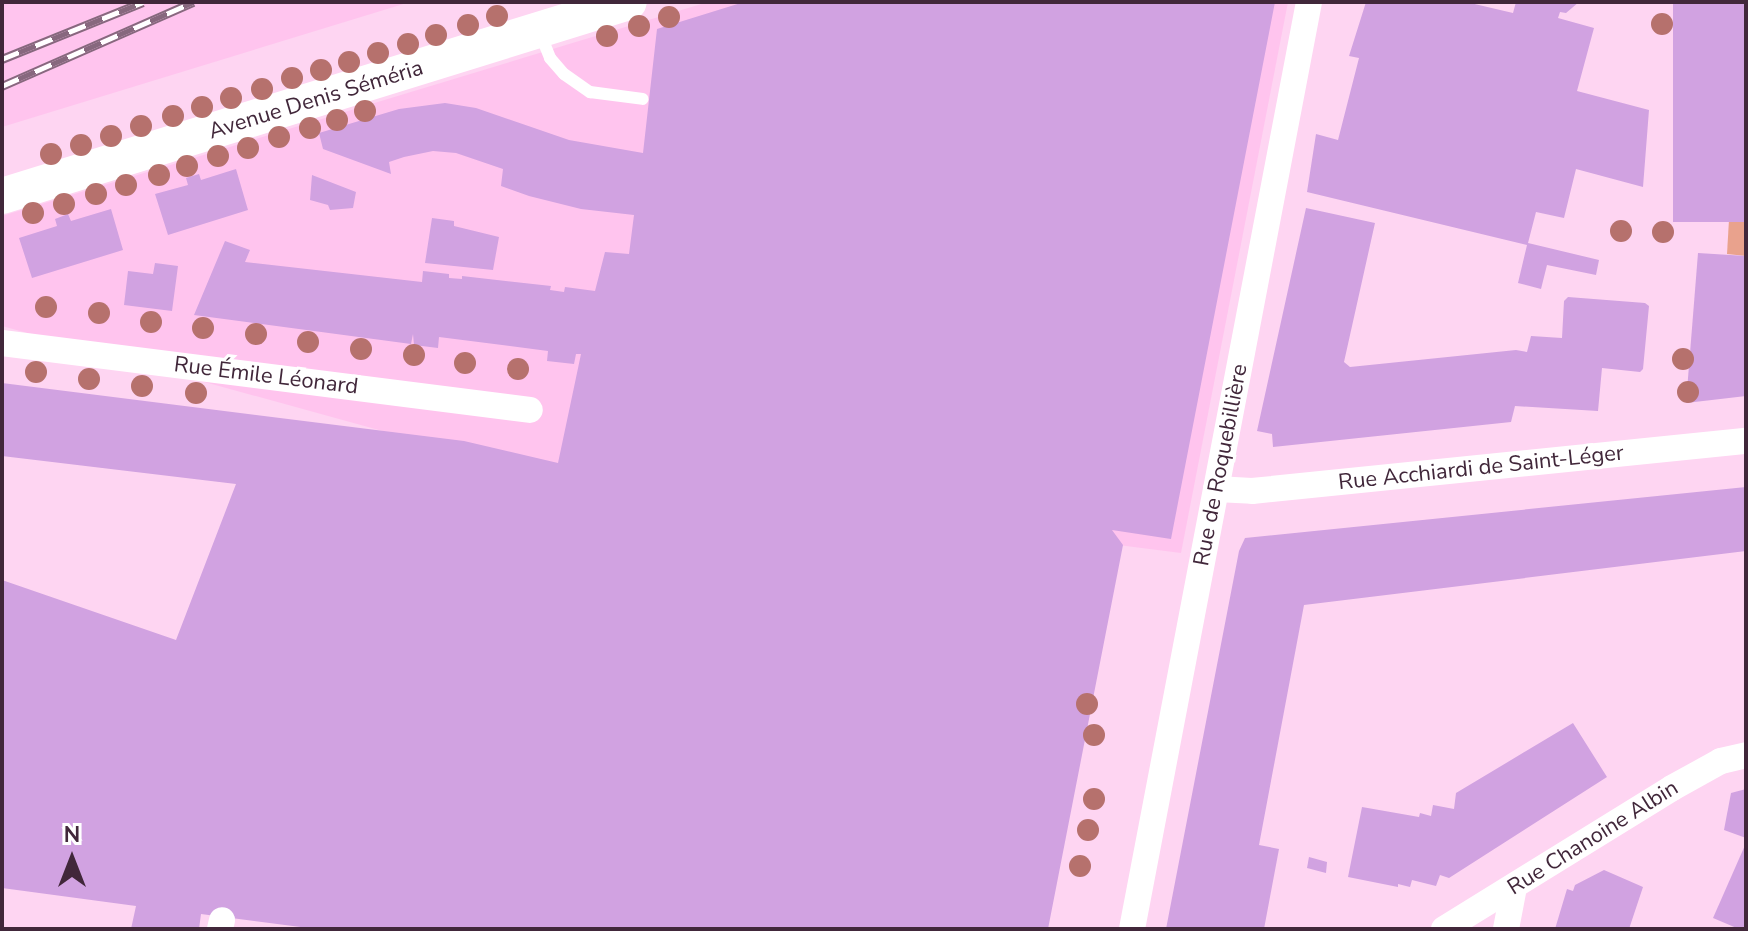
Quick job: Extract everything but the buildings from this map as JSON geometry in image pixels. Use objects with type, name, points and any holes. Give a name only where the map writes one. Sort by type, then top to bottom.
[{"type":"street","name":"Avenue Denis Séméria","points":[[2,196],[629,2]]},
{"type":"street","name":"Rue de Roquebillière","points":[[1132,929],[1309,2]]},
{"type":"street","name":"Rue Émile Léonard","points":[[2,343],[530,410]]},
{"type":"street","name":"Rue Acchiardi de Saint-Léger","points":[[1216,489],[1252,491],[1746,441]]},
{"type":"street","name":"Rue Chanoine Albin","points":[[1444,929],[1672,788],[1721,761],[1746,755]]},
{"type":"street","points":[[1506,929],[1514,887]]},
{"type":"lane","points":[[539,30],[550,58],[564,74],[590,92],[643,99]]},
{"type":"shaded area","points":[[2,2],[410,2],[2,127]]},
{"type":"shaded area","points":[[708,2],[1288,2],[1181,553],[516,468],[2,326],[2,216]]},
{"type":"shaded area","points":[[1736,99],[1746,100],[1746,256],[1727,254]]},
{"type":"railway","points":[[2,59],[143,2]]},
{"type":"railway","points":[[2,86],[193,2]]}]
